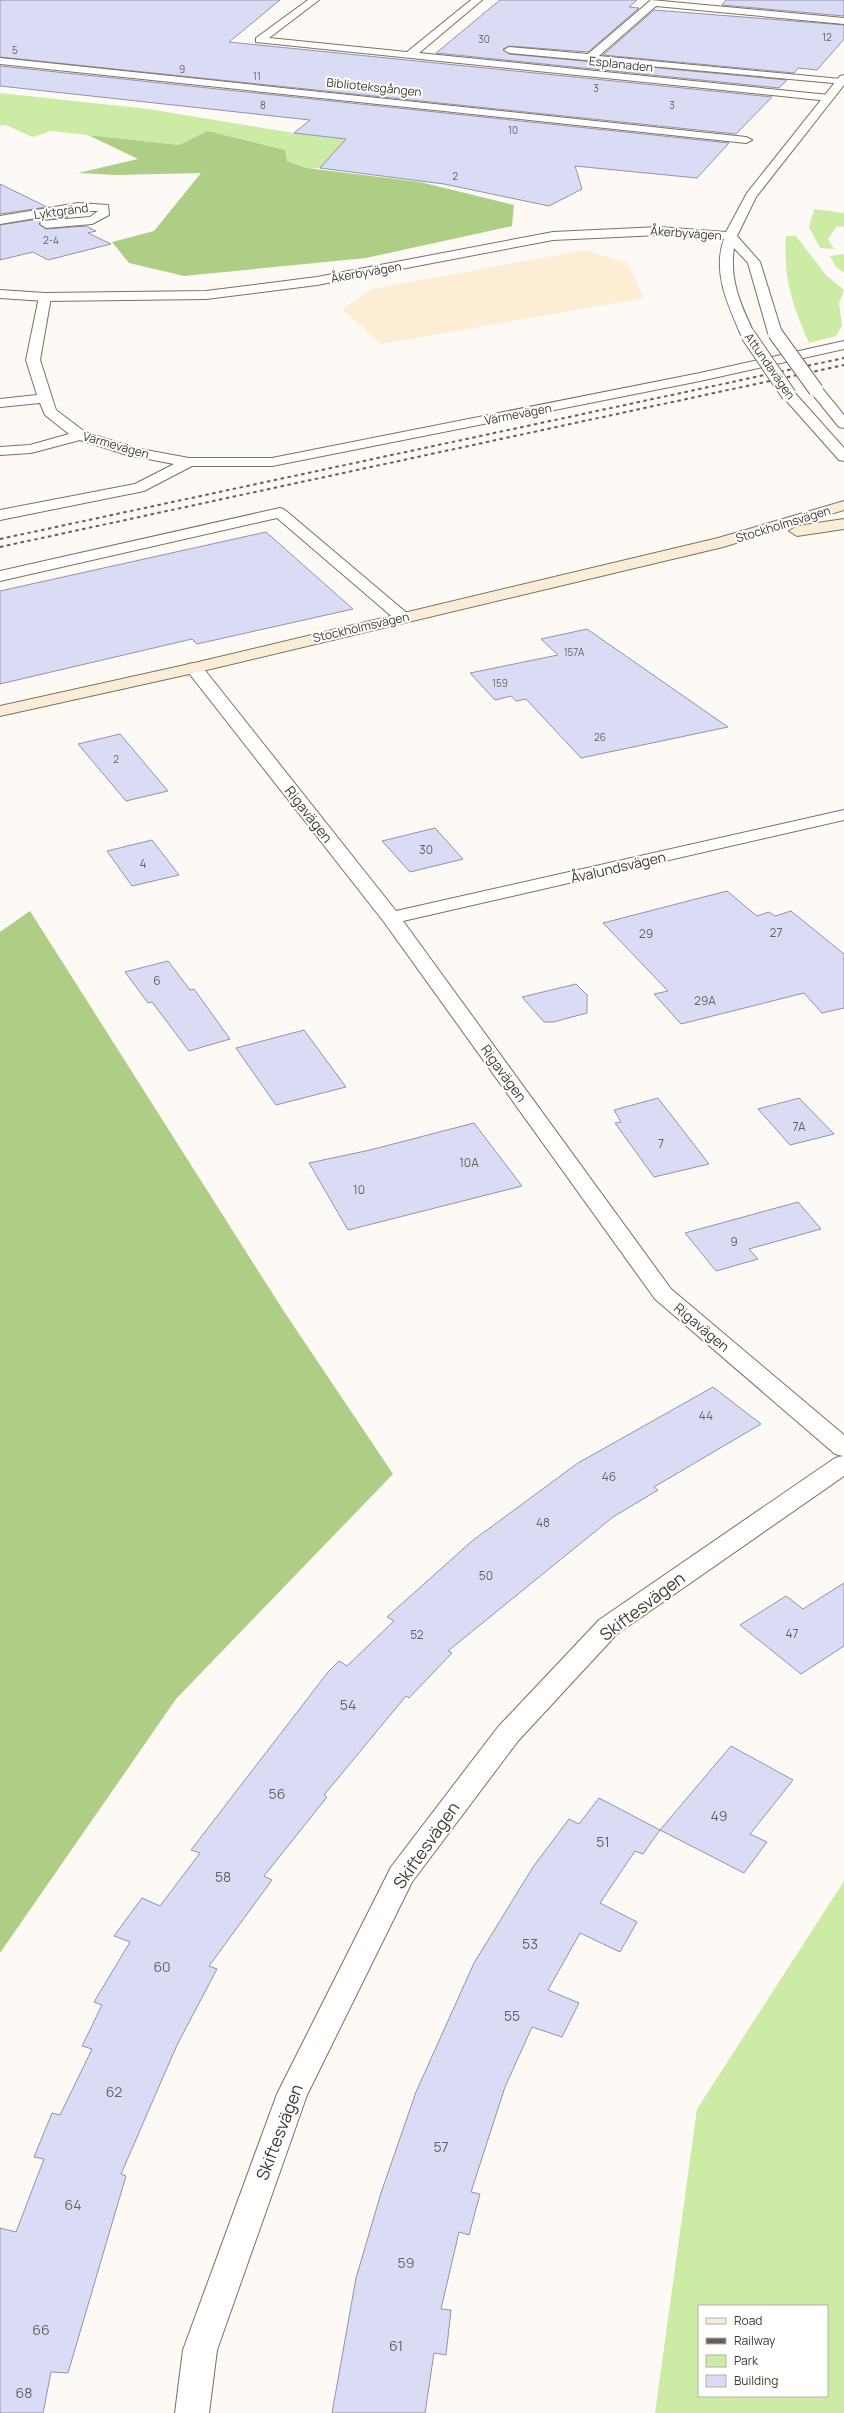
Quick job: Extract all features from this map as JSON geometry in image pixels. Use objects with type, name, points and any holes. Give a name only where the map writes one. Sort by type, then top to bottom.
[{"type":"main road","name":"Stockholmsvägen","points":[[0,711],[194,668],[402,617],[723,542],[844,505]]},
{"type":"main road","name":"Stockholmsvägen","points":[[723,542],[844,524]]},
{"type":"street","name":"Esplanaden","points":[[314,0],[260,40],[829,98]]},
{"type":"street","points":[[410,55],[427,43],[477,0]]},
{"type":"street","points":[[590,58],[656,2],[706,4],[844,21]]},
{"type":"street","points":[[427,43],[442,44]]},
{"type":"street","name":"Esplanaden","points":[[497,49],[842,80]]},
{"type":"street","name":"Biblioteksgången","points":[[0,61],[746,140]]},
{"type":"street","name":"Attundavägen","points":[[842,80],[764,180],[738,218],[730,236],[726,260],[729,292],[748,335],[789,395],[844,457]]},
{"type":"street","name":"Lyktgränd","points":[[0,220],[78,207],[104,208],[103,214],[92,220],[46,224]]},
{"type":"street","name":"Åkerbyvägen","points":[[0,294],[45,297],[206,294],[317,281],[553,236],[659,230],[730,236]]},
{"type":"street","name":"Attundavägen","points":[[730,236],[754,262],[761,291],[775,333],[816,390],[844,424]]},
{"type":"street","name":"Värmevägen","points":[[45,297],[33,360],[50,412],[80,436],[132,452],[189,462],[272,462],[700,377],[844,345]]},
{"type":"street","points":[[0,403],[45,398]]},
{"type":"street","points":[[3,451],[31,449],[80,436]]},
{"type":"street","name":"Värmevägen","points":[[0,516],[139,488],[189,462]]},
{"type":"street","points":[[0,576],[280,513],[402,617]]},
{"type":"street","name":"Rigavägen","points":[[194,668],[391,918],[663,1294],[844,1448]]},
{"type":"street","name":"Åvalundsvägen","points":[[391,918],[844,815]]},
{"type":"street","name":"Skiftesvägen","points":[[192,2413],[200,2350],[292,2094],[401,1875],[508,1734],[608,1627],[844,1464]]},
{"type":"shaded area","points":[[585,250],[627,263],[644,298],[381,344],[342,309],[372,289]]},
{"type":"green space","points":[[0,93],[148,109],[294,133],[370,141],[339,147],[320,168],[307,168],[207,131],[179,145],[51,131],[32,137],[6,125],[0,126]]},
{"type":"green space","points":[[207,131],[285,150],[287,161],[307,168],[420,182],[514,205],[512,226],[366,258],[184,276],[129,263],[112,242],[154,231],[201,173],[116,175],[78,173],[138,159],[88,135],[179,145]]},
{"type":"green space","points":[[814,209],[844,213],[844,227],[837,226],[828,239],[834,249],[820,248],[809,227]]},
{"type":"green space","points":[[786,236],[796,236],[826,275],[844,290],[839,303],[842,326],[836,336],[809,343],[793,303],[787,278],[785,251]]},
{"type":"green space","points":[[844,254],[844,273],[836,267],[830,256]]},
{"type":"green space","points":[[30,911],[283,1310],[393,1474],[176,1699],[0,1953],[0,932]]},
{"type":"green space","points":[[844,1881],[844,2413],[655,2413],[697,2109]]},
{"type":"building","points":[[0,0],[280,0],[229,42],[772,97],[736,134],[0,57]]},
{"type":"building","points":[[500,0],[637,0],[629,7],[639,8],[588,52],[509,46],[503,49],[509,54],[787,80],[779,88],[436,53]]},
{"type":"building","points":[[726,0],[844,0],[844,16],[722,5]]},
{"type":"building","points":[[654,10],[844,25],[844,39],[817,70],[798,68],[794,73],[603,55]]},
{"type":"building","points":[[0,66],[729,143],[697,178],[575,166],[582,189],[549,206],[444,184],[320,168],[346,139],[294,133],[310,120],[0,86]]},
{"type":"building","points":[[0,184],[47,207],[0,214]]},
{"type":"building","points":[[64,215],[68,217],[42,220],[39,224],[46,229],[86,226],[96,231],[88,233],[111,244],[48,260],[33,252],[0,260],[0,225]]},
{"type":"building","points":[[266,532],[353,609],[197,644],[192,639],[0,684],[0,591]]},
{"type":"building","points":[[587,629],[728,727],[581,758],[526,699],[516,701],[511,696],[495,700],[470,673],[558,655],[541,639]]},
{"type":"building","points":[[120,734],[168,791],[126,801],[78,744]]},
{"type":"building","points":[[435,828],[463,859],[410,872],[382,841]]},
{"type":"building","points":[[152,840],[179,875],[132,886],[107,851]]},
{"type":"building","points":[[727,891],[757,916],[769,912],[775,916],[791,911],[844,954],[844,1008],[822,1013],[804,993],[681,1024],[654,994],[668,991],[603,923]]},
{"type":"building","points":[[168,961],[190,990],[194,989],[230,1039],[189,1051],[152,1002],[148,1003],[125,972]]},
{"type":"building","points":[[576,984],[587,995],[587,1013],[553,1022],[544,1022],[522,997]]},
{"type":"building","points":[[304,1030],[346,1087],[276,1105],[236,1048]]},
{"type":"building","points":[[658,1098],[709,1164],[654,1177],[615,1123],[621,1122],[614,1110]]},
{"type":"building","points":[[799,1098],[834,1134],[790,1145],[758,1109]]},
{"type":"building","points":[[474,1123],[522,1186],[348,1230],[309,1163],[370,1150]]},
{"type":"building","points":[[798,1202],[821,1229],[749,1249],[758,1259],[716,1271],[685,1233]]},
{"type":"building","points":[[713,1387],[761,1424],[654,1487],[658,1490],[613,1517],[448,1651],[452,1653],[409,1698],[406,1696],[324,1795],[327,1797],[264,1876],[272,1880],[209,1966],[217,1969],[177,2045],[121,2174],[126,2176],[68,2373],[51,2372],[43,2413],[0,2413],[0,2228],[16,2232],[44,2159],[34,2157],[52,2113],[60,2115],[92,2049],[82,2046],[102,2005],[94,2002],[130,1942],[114,1936],[142,1898],[160,1906],[200,1853],[191,1850],[328,1672],[339,1661],[347,1666],[394,1621],[387,1617],[472,1541],[578,1463]]},
{"type":"building","points":[[844,1583],[844,1646],[801,1674],[740,1625],[786,1596],[803,1609]]},
{"type":"building","points":[[731,1746],[793,1780],[750,1834],[767,1842],[744,1873],[660,1830]]},
{"type":"building","points":[[599,1798],[660,1830],[643,1854],[635,1851],[600,1903],[637,1922],[620,1952],[580,1933],[548,1990],[579,2003],[562,2037],[532,2027],[505,2087],[471,2192],[480,2194],[469,2235],[459,2232],[441,2309],[451,2310],[446,2355],[434,2353],[425,2413],[332,2413],[356,2278],[381,2193],[416,2092],[474,1963],[533,1867],[569,1819],[579,1824]]},
{"type":"railway","points":[[0,539],[844,358]]},
{"type":"railway","points":[[0,547],[844,365]]}]
